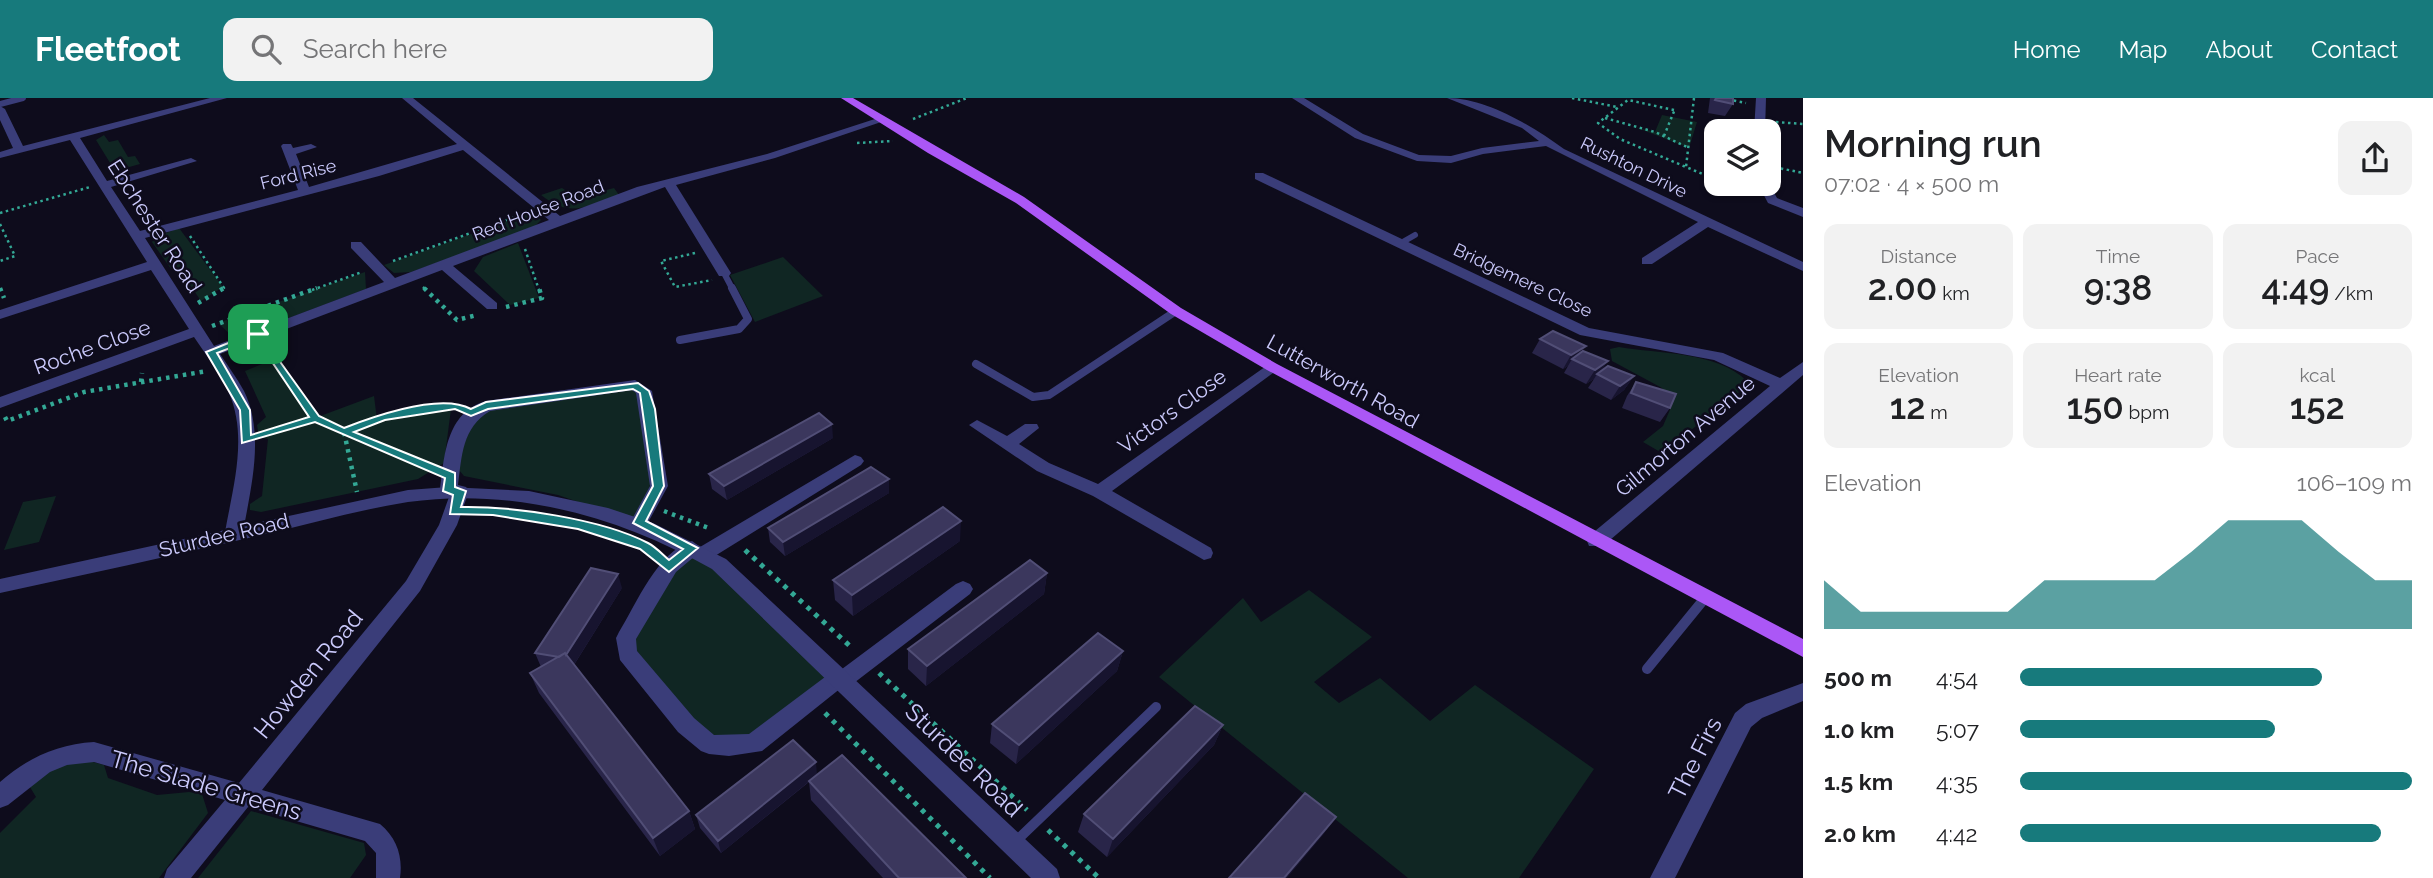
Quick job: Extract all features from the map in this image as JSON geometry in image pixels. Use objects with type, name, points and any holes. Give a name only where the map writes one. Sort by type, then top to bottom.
[{"type":"main road","name":"Lutterworth Road","points":[[846,98],[1020,200],[1176,311],[1272,367],[1803,649]]},
{"type":"street","points":[[0,155],[222,98]]},
{"type":"street","points":[[407,98],[558,221]]},
{"type":"street","points":[[1297,98],[1359,136],[1417,158],[1451,160],[1482,151],[1546,143]]},
{"type":"street","name":"Rushton Drive","points":[[1452,98],[1526,126],[1546,143],[1803,267]]},
{"type":"street","points":[[0,109],[20,150]]},
{"type":"street","name":"Red House Road","points":[[211,352],[667,182],[823,140],[894,127]]},
{"type":"street","name":"Ebchester Road","points":[[74,138],[222,368],[245,410],[247,457],[234,532]]},
{"type":"street","name":"Ford Rise","points":[[137,236],[467,145]]},
{"type":"street","points":[[305,191],[288,149],[311,147]]},
{"type":"street","points":[[104,184],[191,161]]},
{"type":"street","name":"Bridgemere Close","points":[[1259,176],[1585,332],[1718,356],[1781,385]]},
{"type":"street","points":[[667,182],[725,275]]},
{"type":"street","points":[[1770,196],[1772,200],[1803,213]]},
{"type":"street","points":[[1647,261],[1707,222]]},
{"type":"street","points":[[356,245],[393,284]]},
{"type":"street","points":[[0,314],[155,264]]},
{"type":"street","points":[[444,265],[492,306]]},
{"type":"street","name":"Roche Close","points":[[1,403],[198,331]]},
{"type":"street","name":"Victors Close","points":[[1099,492],[1272,367]]},
{"type":"street","name":"Gilmorton Avenue","points":[[1596,541],[1803,367]]},
{"type":"street","points":[[453,486],[460,424],[471,413],[486,406],[635,385],[644,391],[649,409],[659,486],[643,515]]},
{"type":"street","points":[[977,425],[1042,467],[1099,492],[1204,553]]},
{"type":"street","points":[[1007,444],[1031,428]]},
{"type":"street","points":[[855,461],[730,538],[669,567],[626,638],[626,654],[686,724],[709,744],[754,744],[963,589]]},
{"type":"street","name":"Sturdee Road","points":[[0,586],[234,532],[358,497],[453,486],[643,515],[719,564],[1048,878]]},
{"type":"street","name":"Howden Road","points":[[176,878],[412,586],[448,525],[453,486]]},
{"type":"street","name":"The Firs","points":[[1662,878],[1743,720],[1754,711],[1803,692]]},
{"type":"street","name":"The Slade Greens","points":[[0,797],[19,778],[38,766],[77,752],[94,752],[372,832],[382,840],[387,852],[391,866],[388,878]]},
{"type":"lane","points":[[0,104],[23,98]]},
{"type":"lane","points":[[1401,243],[1415,235]]},
{"type":"lane","points":[[680,340],[739,329],[748,319],[725,275]]},
{"type":"lane","points":[[976,364],[1033,397],[1049,395],[1176,311]]},
{"type":"lane","points":[[1647,669],[1705,598]]},
{"type":"lane","points":[[1013,844],[1156,707]]},
{"type":"path","points":[[823,140],[830,144],[888,143],[894,127],[967,98]]},
{"type":"path","points":[[1573,98],[1618,108]]},
{"type":"path","points":[[1686,167],[1694,98]]},
{"type":"path","points":[[1722,98],[1761,102]]},
{"type":"path","points":[[1664,136],[1675,109],[1628,100],[1598,122],[1619,139],[1704,175]]},
{"type":"path","points":[[1604,118],[1664,136],[1689,148]]},
{"type":"path","points":[[1781,125],[1803,124]]},
{"type":"path","points":[[1781,168],[1803,173]]},
{"type":"path","points":[[0,213],[104,184]]},
{"type":"path","points":[[181,222],[224,288],[185,311]]},
{"type":"path","points":[[0,224],[15,256],[0,261]]},
{"type":"path","points":[[710,250],[660,261],[675,288],[725,275]]},
{"type":"path","points":[[258,334],[315,418],[453,486]]},
{"type":"path","points":[[1,403],[7,421],[84,392],[222,368]]},
{"type":"path","points":[[141,382],[142,373]]},
{"type":"path","points":[[344,432],[383,416],[457,405],[471,413]]},
{"type":"path","points":[[246,440],[315,418]]},
{"type":"path","points":[[344,432],[358,497]]},
{"type":"path","points":[[643,515],[677,514],[730,538],[1099,878]]},
{"type":"path","points":[[812,699],[990,878]]},
{"type":"green space","points":[[1662,115],[1697,122],[1689,148],[1635,127],[1655,132]]},
{"type":"green space","points":[[104,135],[109,142],[118,140],[128,157],[135,156],[140,164],[115,171],[96,140]]},
{"type":"green space","points":[[562,188],[577,198],[614,188],[619,195],[588,206],[570,208],[561,207],[541,195]]},
{"type":"green space","points":[[533,212],[541,220],[533,228],[411,272],[394,273],[384,265]]},
{"type":"green space","points":[[179,228],[223,287],[201,301],[180,270],[171,269],[152,242],[156,237]]},
{"type":"green space","points":[[518,243],[539,298],[510,305],[474,271],[483,257]]},
{"type":"green space","points":[[783,257],[823,296],[755,322],[730,275]]},
{"type":"green space","points":[[365,272],[366,289],[246,334],[234,338],[218,323]]},
{"type":"green space","points":[[1619,347],[1686,355],[1720,364],[1747,381],[1747,386],[1662,453],[1643,442],[1663,426],[1672,405],[1662,388],[1612,361],[1610,349]]},
{"type":"green space","points":[[274,359],[315,418],[374,396],[377,420],[451,409],[444,463],[418,479],[261,512],[250,510],[250,504],[262,496],[268,439],[259,437],[257,425],[266,417],[245,371]]},
{"type":"green space","points":[[635,385],[656,464],[639,523],[558,495],[464,476],[459,470],[460,424],[471,413]]},
{"type":"green space","points":[[56,496],[39,542],[4,550],[23,502]]},
{"type":"green space","points":[[692,548],[840,677],[754,744],[709,744],[627,654],[669,567]]},
{"type":"green space","points":[[1309,590],[1372,637],[1314,682],[1339,703],[1380,678],[1430,721],[1475,685],[1594,769],[1519,878],[1408,878],[1159,677],[1243,598],[1261,622]]},
{"type":"green space","points":[[82,759],[104,765],[108,778],[157,795],[189,792],[202,794],[208,813],[159,878],[0,878],[0,833],[36,797],[27,782],[40,774]]},
{"type":"green space","points":[[251,811],[364,843],[366,855],[350,878],[198,878]]},
{"type":"building","points":[[1733,98],[1733,104],[1715,100]]},
{"type":"building","points":[[1553,331],[1586,346],[1571,355],[1540,339]]},
{"type":"building","points":[[1583,351],[1608,361],[1595,370],[1572,359]]},
{"type":"building","points":[[1608,366],[1634,376],[1620,386],[1597,374]]},
{"type":"building","points":[[1636,382],[1676,394],[1670,408],[1631,393]]},
{"type":"building","points":[[819,413],[832,424],[724,486],[709,474]]},
{"type":"building","points":[[871,467],[889,479],[783,542],[768,528]]},
{"type":"building","points":[[943,507],[961,521],[852,595],[833,580]]},
{"type":"building","points":[[1030,560],[1047,573],[927,666],[908,649]]},
{"type":"building","points":[[591,568],[618,574],[566,655],[565,653],[559,657],[535,653]]},
{"type":"building","points":[[1098,633],[1123,651],[1019,745],[992,724]]},
{"type":"building","points":[[565,653],[689,811],[653,838],[530,673]]},
{"type":"building","points":[[1195,706],[1223,725],[1113,839],[1084,814]]},
{"type":"building","points":[[793,740],[816,762],[718,841],[696,815]]},
{"type":"building","points":[[842,755],[966,878],[899,878],[809,781]]},
{"type":"building","points":[[1305,793],[1336,817],[1284,878],[1229,878]]},
{"type":"route","points":[[258,334],[211,352],[245,410],[246,440],[315,418],[344,432],[451,476],[449,491],[460,491],[454,511],[493,511],[579,524],[645,546],[669,567],[692,548],[655,528],[639,523],[659,486],[649,409],[644,391],[635,385],[486,406],[471,413],[457,405],[383,416],[344,432],[315,418],[258,334]]}]
